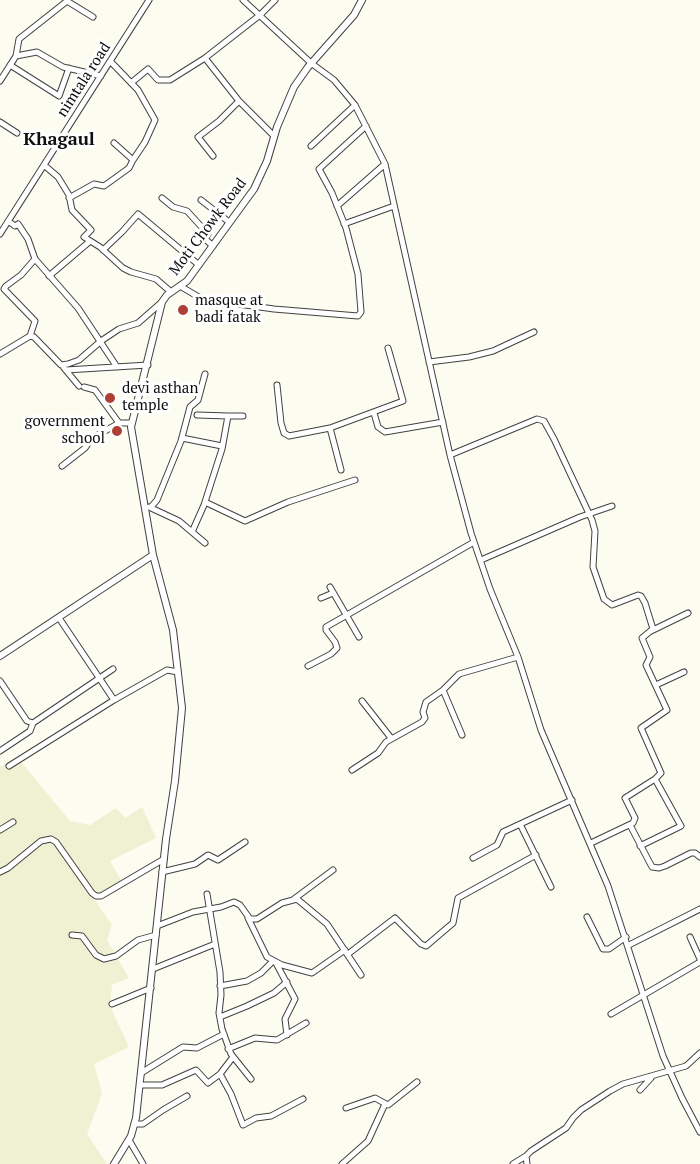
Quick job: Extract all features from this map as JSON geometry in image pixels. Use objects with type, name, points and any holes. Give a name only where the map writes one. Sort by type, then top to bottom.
[{"type":"street","points":[[0,81],[16,56],[19,39],[67,0],[93,17]]},
{"type":"street","name":"nimtala road","points":[[0,234],[149,0]]},
{"type":"street","points":[[243,0],[311,63],[334,80],[355,105],[386,164],[450,455],[474,542],[490,589],[518,657],[541,730],[591,843],[626,937],[643,996],[670,1071],[700,1132]]},
{"type":"street","points":[[131,83],[148,69],[158,80],[170,80],[205,58],[276,0]]},
{"type":"street","name":"Moti Chowk Road","points":[[114,1164],[129,1140],[140,1085],[182,708],[173,630],[153,555],[148,506],[131,427],[162,302],[171,292],[187,281],[254,189],[267,161],[274,136],[294,87],[311,63],[354,15],[362,0]]},
{"type":"street","points":[[16,56],[37,52],[69,68],[101,76]]},
{"type":"street","points":[[205,58],[239,100],[274,136]]},
{"type":"street","points":[[69,198],[94,184],[104,186],[129,168],[155,120],[138,90],[111,62]]},
{"type":"street","points":[[10,65],[59,96],[69,68]]},
{"type":"street","points":[[213,156],[198,136],[219,121],[239,100]]},
{"type":"street","points":[[311,146],[355,105]]},
{"type":"street","points":[[0,122],[17,133]]},
{"type":"street","points":[[180,285],[202,299],[274,309],[358,316],[361,312],[357,274],[344,224],[319,169],[366,126]]},
{"type":"street","points":[[114,143],[133,160]]},
{"type":"street","points":[[337,206],[386,164]]},
{"type":"street","points":[[44,165],[57,177],[69,198],[72,210],[91,230],[84,237],[123,268],[156,279],[171,292]]},
{"type":"street","points":[[162,198],[173,207],[187,211],[208,234],[205,239],[213,246]]},
{"type":"street","points":[[201,200],[230,222]]},
{"type":"street","points":[[344,224],[394,206]]},
{"type":"street","points":[[103,250],[138,214],[199,265]]},
{"type":"street","points":[[8,221],[15,226],[18,224],[28,239],[35,259],[73,302],[117,367]]},
{"type":"street","points":[[49,276],[89,242]]},
{"type":"street","points":[[0,354],[30,336],[35,321],[4,289],[35,259]]},
{"type":"street","points":[[61,365],[79,360],[119,329],[138,323],[162,302]]},
{"type":"street","points":[[429,362],[493,351],[534,332]]},
{"type":"street","points":[[30,336],[34,337],[81,386],[95,390],[119,423]]},
{"type":"street","points":[[278,385],[284,433],[289,436],[330,428],[403,401],[388,348]]},
{"type":"street","points":[[66,370],[148,365]]},
{"type":"street","points":[[148,506],[157,500],[182,438],[190,407],[198,400],[205,374]]},
{"type":"street","points":[[374,413],[378,427],[385,432],[443,422]]},
{"type":"street","points":[[197,415],[243,416]]},
{"type":"street","points":[[192,532],[205,502],[222,446],[228,416]]},
{"type":"street","points":[[450,455],[540,419],[544,421],[590,514],[595,531],[593,567],[604,599],[612,605],[641,596],[651,620],[651,631]]},
{"type":"street","points":[[62,466],[85,448],[91,439],[119,423],[132,423]]},
{"type":"street","points":[[330,428],[341,470]]},
{"type":"street","points":[[182,438],[222,446]]},
{"type":"street","points":[[205,502],[245,521],[288,502],[355,480]]},
{"type":"street","points":[[148,506],[179,521],[205,543]]},
{"type":"street","points":[[481,560],[612,506]]},
{"type":"street","points":[[308,666],[336,650],[337,645],[326,627],[474,542]]},
{"type":"street","points":[[0,656],[153,555]]},
{"type":"street","points":[[321,597],[331,590],[348,615],[359,637]]},
{"type":"street","points":[[591,843],[630,825],[635,819],[625,798],[656,779],[661,773],[640,728],[667,710],[646,665],[650,657],[642,638],[651,631],[688,613]]},
{"type":"street","points":[[59,618],[114,700]]},
{"type":"street","points":[[352,770],[378,753],[391,738],[425,718],[423,712],[426,702],[443,690],[459,674],[518,657]]},
{"type":"street","points":[[0,752],[30,731],[33,723],[113,669]]},
{"type":"street","points":[[9,766],[114,700],[167,670],[178,672]]},
{"type":"street","points":[[656,685],[684,672]]},
{"type":"street","points":[[0,681],[27,721],[33,723]]},
{"type":"street","points":[[443,690],[462,735]]},
{"type":"street","points":[[362,701],[391,738]]},
{"type":"street","points":[[640,846],[681,826],[656,779]]},
{"type":"street","points":[[473,858],[495,847],[503,832],[572,800]]},
{"type":"street","points":[[0,830],[13,822]]},
{"type":"street","points":[[520,824],[551,887]]},
{"type":"street","points":[[630,825],[649,864],[655,868],[665,866],[691,853],[700,856]]},
{"type":"street","points":[[0,872],[41,841],[51,839],[56,842],[92,892],[96,896],[101,896],[164,859]]},
{"type":"street","points":[[162,872],[195,864],[208,855],[218,860],[245,842]]},
{"type":"street","points":[[157,926],[193,912],[234,902],[240,905],[267,957],[274,962],[312,973],[395,918],[421,944],[426,946],[453,923],[458,898],[536,855]]},
{"type":"street","points":[[247,917],[257,919],[282,903],[294,899],[333,870]]},
{"type":"street","points":[[207,894],[220,986],[220,1017],[224,1034],[228,1049],[251,1079]]},
{"type":"street","points":[[294,899],[301,901],[327,924],[361,975]]},
{"type":"street","points":[[628,945],[700,909]]},
{"type":"street","points":[[587,917],[603,949],[609,949],[626,937]]},
{"type":"street","points":[[72,935],[82,936],[96,955],[104,959],[116,956],[138,940],[156,935]]},
{"type":"street","points":[[611,1014],[700,961],[690,938]]},
{"type":"street","points":[[153,969],[215,944]]},
{"type":"street","points":[[274,962],[295,999],[285,1018],[287,1035]]},
{"type":"street","points":[[220,986],[247,981],[274,962]]},
{"type":"street","points":[[220,1017],[274,993],[287,982]]},
{"type":"street","points":[[112,1004],[151,988]]},
{"type":"street","points":[[228,1049],[248,1039],[260,1037],[277,1040],[306,1023]]},
{"type":"street","points":[[141,1073],[183,1047],[197,1048],[224,1034]]},
{"type":"street","points":[[513,1164],[566,1128],[581,1110],[610,1091],[623,1084],[690,1064],[700,1053]]},
{"type":"street","points":[[140,1085],[162,1085],[193,1070],[208,1083],[220,1074],[233,1057]]},
{"type":"street","points":[[220,1074],[231,1094],[243,1125],[256,1118],[271,1116],[303,1099]]},
{"type":"street","points":[[640,1090],[653,1076]]},
{"type":"street","points":[[346,1108],[375,1098],[385,1104],[392,1103],[417,1082]]},
{"type":"street","points":[[134,1124],[143,1124],[187,1096]]},
{"type":"street","points":[[342,1164],[368,1142],[385,1104]]},
{"type":"street","points":[[129,1140],[143,1164]]},
{"type":"street","points":[[526,1156],[527,1164]]},
{"type":"green space","points":[[17,757],[70,821],[90,825],[116,808],[125,818],[142,807],[156,838],[110,861],[122,882],[94,899],[112,925],[107,940],[129,978],[112,985],[110,1006],[129,1047],[94,1064],[102,1094],[87,1134],[107,1164],[0,1164],[0,767]]},
{"type":"place","name":"masque at badi fatak","points":[[183,310]]},
{"type":"place","name":"devi asthan temple","points":[[110,398]]},
{"type":"place","name":"government school","points":[[117,431]]},
{"type":"district","name":"Khagaul","points":[[59,140]]}]
